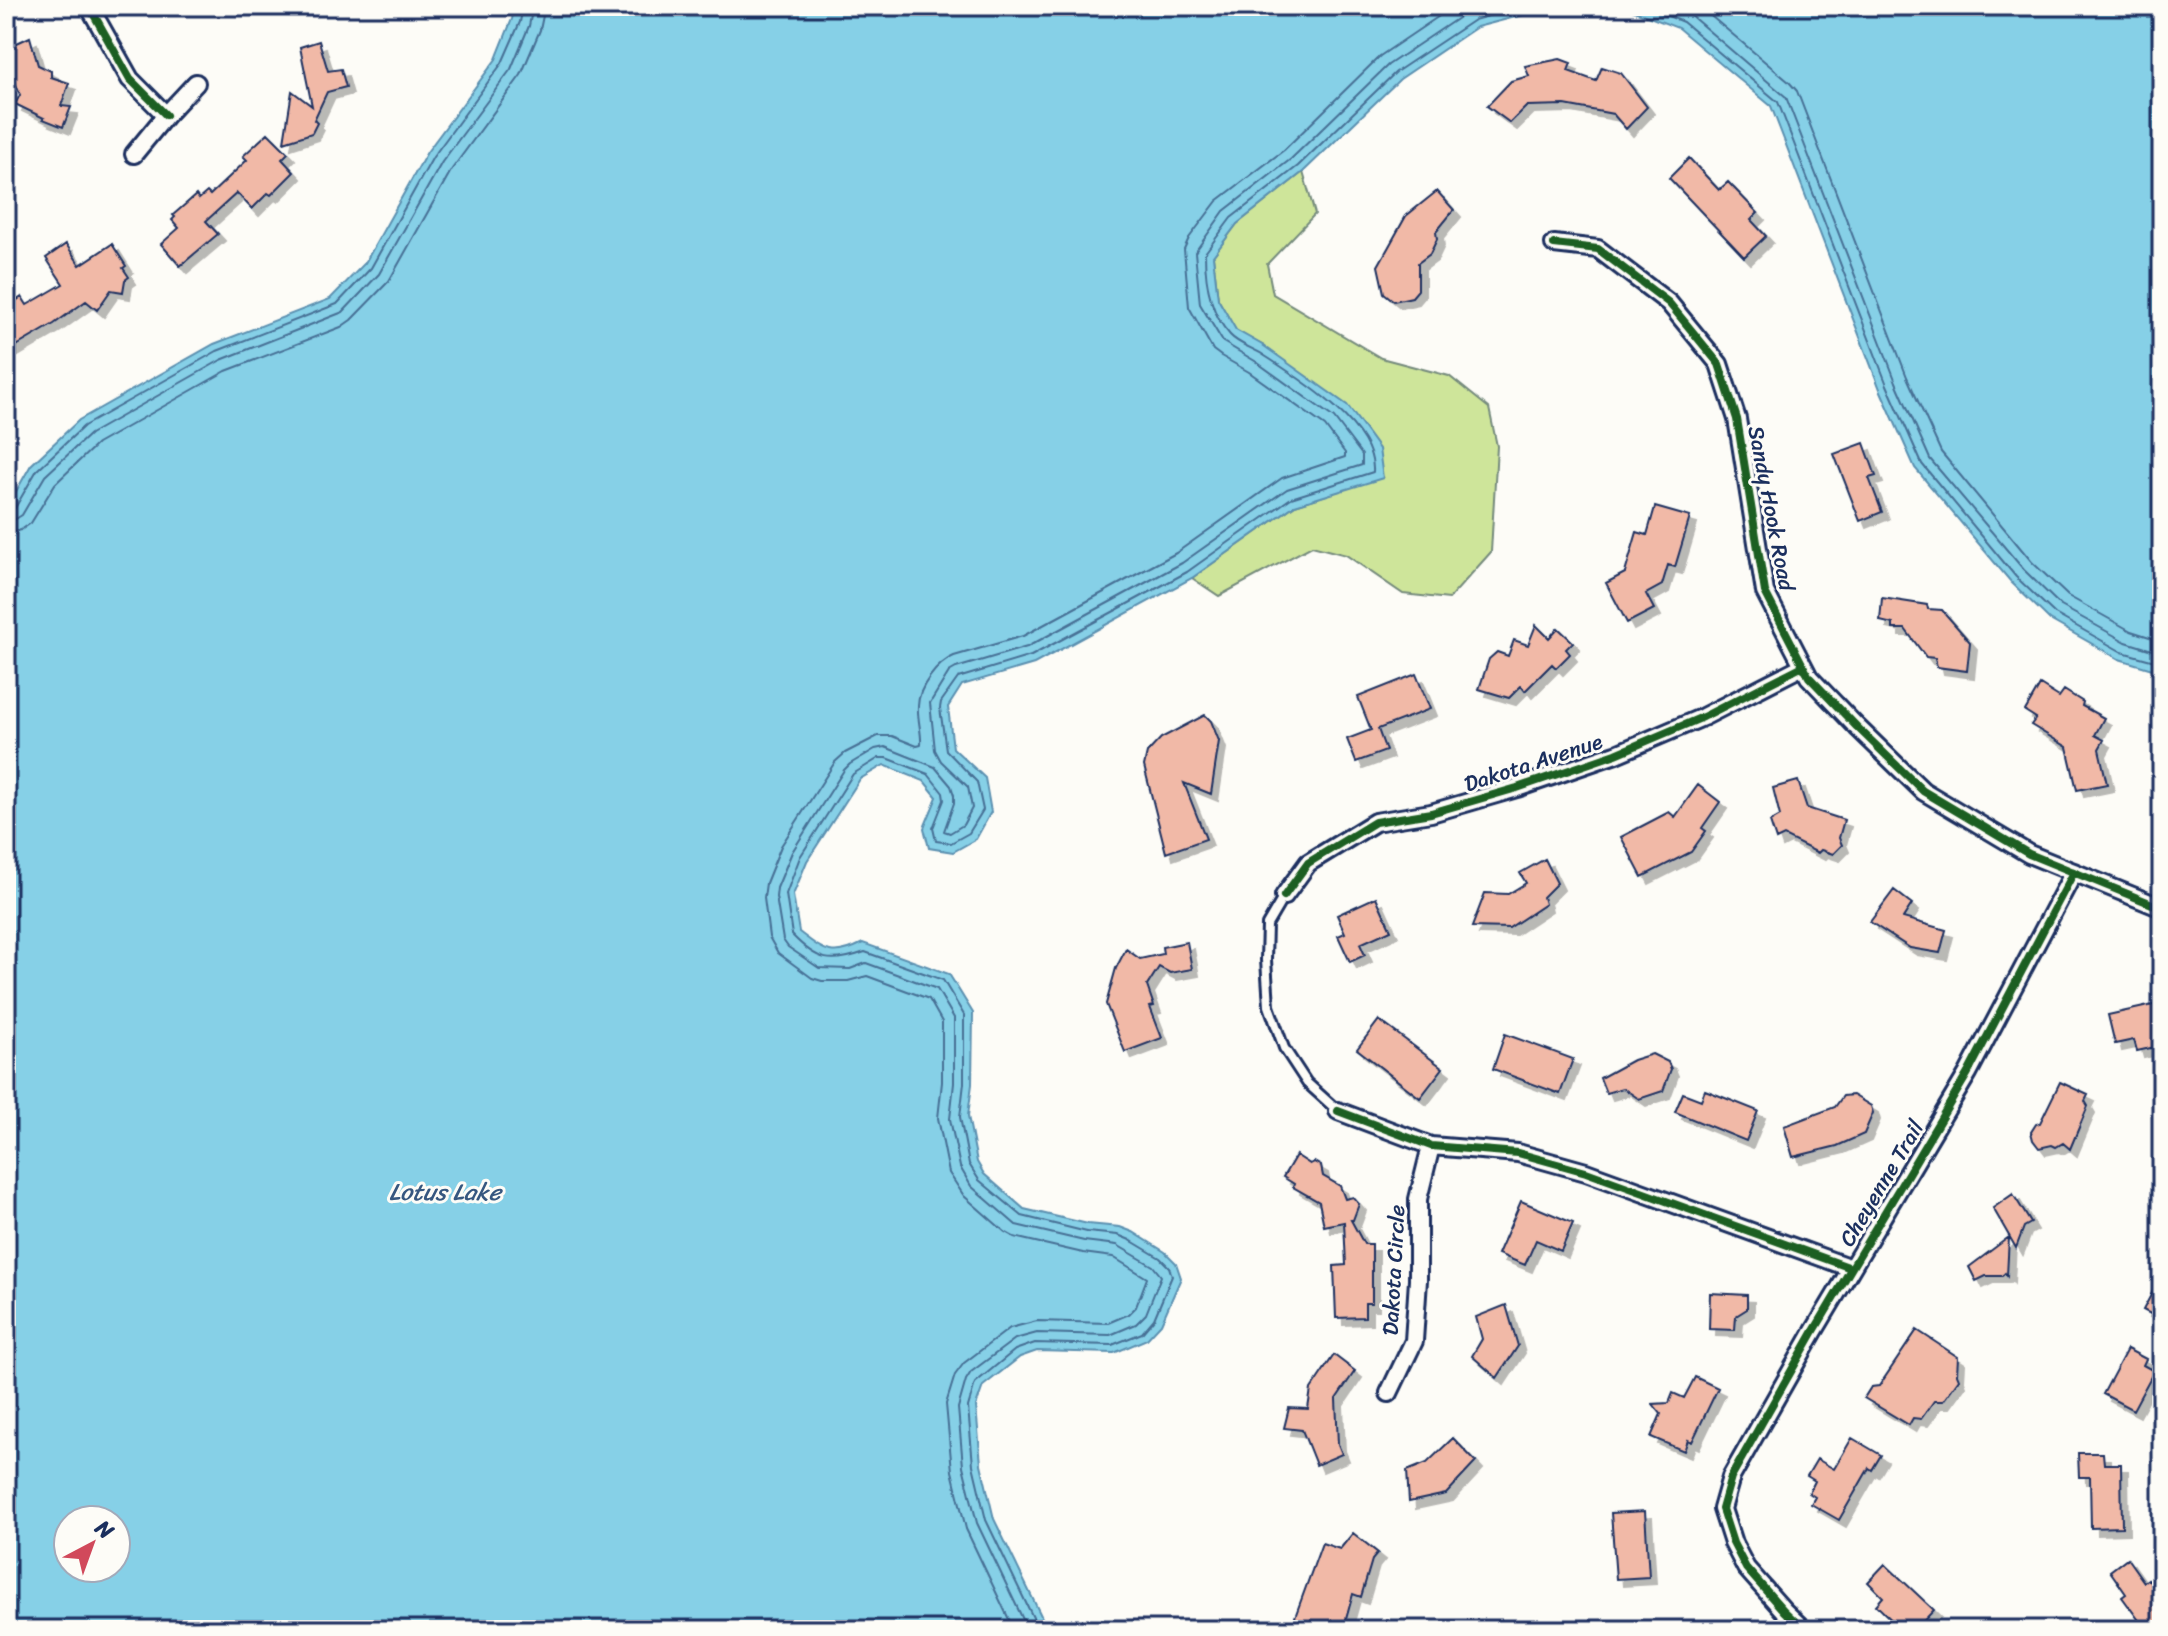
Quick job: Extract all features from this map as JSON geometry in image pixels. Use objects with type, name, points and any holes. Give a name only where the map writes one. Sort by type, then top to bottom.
[{"type":"street","points":[[89,6],[130,79],[166,115]]},
{"type":"street","points":[[134,154],[196,83]]},
{"type":"street","name":"Sandy Hook Road","points":[[1554,244],[1598,249],[1669,303],[1719,364],[1737,419],[1765,592],[1809,677],[1923,791],[2029,854],[2162,908]]},
{"type":"street","name":"Dakota Avenue","points":[[1284,896],[1308,863],[1375,822],[1431,813],[1616,754],[1703,717],[1803,666]]},
{"type":"street","name":"Cheyenne Trail","points":[[1804,1630],[1746,1568],[1733,1543],[1722,1509],[1731,1477],[1968,1073],[2074,872]]},
{"type":"street","points":[[1338,1111],[1431,1146],[1518,1153],[1586,1172],[1851,1268]]},
{"type":"street","name":"Dakota Circle","points":[[1389,1393],[1414,1341],[1418,1199],[1431,1146]]},
{"type":"lane","points":[[1284,896],[1267,925],[1269,1006],[1284,1048],[1299,1071],[1307,1083],[1338,1111]]},
{"type":"green space","points":[[1303,172],[1315,214],[1267,264],[1273,294],[1381,358],[1449,376],[1489,408],[1497,446],[1491,552],[1449,599],[1403,594],[1346,555],[1312,546],[1219,596],[1192,578],[1295,505],[1383,477],[1264,346],[1236,331],[1218,299],[1213,256],[1237,224]]},
{"type":"water","name":"Lotus Lake","points":[[515,6],[2162,6],[2162,672],[2119,659],[2050,620],[2011,582],[1915,468],[1880,389],[1771,106],[1678,28],[1624,7],[1550,8],[1477,27],[1400,79],[1303,172],[1237,224],[1213,256],[1218,299],[1236,330],[1264,346],[1347,405],[1379,449],[1383,478],[1295,505],[1192,578],[1034,664],[962,685],[948,707],[953,748],[985,778],[991,812],[976,839],[953,852],[929,848],[924,828],[937,797],[924,781],[884,765],[860,779],[807,861],[793,895],[799,932],[822,948],[836,952],[863,943],[949,974],[973,1013],[972,1084],[968,1116],[977,1162],[984,1174],[1024,1209],[1088,1224],[1120,1227],[1165,1252],[1176,1263],[1181,1278],[1161,1324],[1147,1339],[1114,1353],[1037,1351],[1020,1357],[983,1386],[976,1406],[981,1464],[994,1519],[1048,1630],[6,1630],[6,509],[31,465],[79,420],[214,344],[330,299],[365,263],[427,152],[496,59]]},
{"type":"building","points":[[30,37],[38,65],[51,71],[51,77],[69,83],[61,106],[71,107],[63,127],[15,104],[20,95],[6,59],[6,48]]},
{"type":"building","points":[[319,41],[328,71],[341,69],[346,87],[327,92],[314,120],[317,123],[312,133],[284,142],[292,91],[312,106],[300,47]]},
{"type":"building","points":[[1560,59],[1571,63],[1568,71],[1596,81],[1602,67],[1621,73],[1647,107],[1626,129],[1613,114],[1565,105],[1527,106],[1510,123],[1487,106],[1511,81],[1529,76],[1525,66]]},
{"type":"building","points":[[268,133],[288,153],[282,159],[294,172],[252,209],[237,193],[206,221],[218,234],[180,266],[161,244],[179,228],[172,220],[173,215],[196,195],[199,199],[207,192],[210,195],[247,160],[243,156]]},
{"type":"building","points":[[1689,158],[1719,190],[1728,182],[1758,213],[1751,220],[1766,236],[1744,257],[1669,178]]},
{"type":"building","points":[[1437,191],[1454,210],[1436,232],[1437,239],[1430,254],[1418,263],[1418,290],[1412,297],[1394,301],[1384,293],[1378,266],[1406,216]]},
{"type":"building","points":[[66,244],[80,265],[112,244],[129,277],[125,280],[123,292],[111,290],[97,310],[86,301],[6,352],[6,307],[22,297],[27,305],[63,284],[46,258]]},
{"type":"building","points":[[1864,443],[1876,476],[1869,478],[1882,512],[1860,521],[1834,454]]},
{"type":"building","points":[[1655,507],[1690,517],[1675,567],[1668,565],[1662,585],[1646,594],[1654,609],[1627,623],[1606,583],[1625,573],[1637,532],[1647,535]]},
{"type":"building","points":[[1882,598],[1942,610],[1970,642],[1967,671],[1937,667],[1935,658],[1926,657],[1905,629],[1893,629],[1893,624],[1880,621]]},
{"type":"building","points":[[1536,625],[1549,638],[1558,628],[1573,642],[1566,649],[1570,654],[1556,668],[1552,664],[1525,691],[1521,686],[1509,698],[1479,689],[1489,659],[1497,652],[1508,656],[1514,640],[1528,645]]},
{"type":"building","points":[[1416,674],[1430,709],[1378,729],[1386,751],[1356,762],[1347,739],[1371,730],[1358,697]]},
{"type":"building","points":[[2040,685],[2059,697],[2064,690],[2083,702],[2082,706],[2104,718],[2095,735],[2104,740],[2099,749],[2107,784],[2077,790],[2067,747],[2031,725],[2036,718],[2025,711]]},
{"type":"building","points":[[1205,715],[1211,721],[1219,741],[1211,794],[1184,783],[1206,839],[1166,853],[1144,766],[1147,753],[1161,738]]},
{"type":"building","points":[[1798,781],[1807,808],[1844,820],[1839,838],[1842,845],[1833,854],[1821,850],[1818,853],[1784,836],[1776,840],[1770,822],[1780,816],[1773,788]]},
{"type":"building","points":[[1698,785],[1720,802],[1702,828],[1706,831],[1691,852],[1642,877],[1621,837],[1669,812],[1675,817]]},
{"type":"building","points":[[1545,859],[1557,883],[1543,897],[1545,904],[1509,928],[1472,927],[1485,893],[1508,894],[1526,883],[1520,873]]},
{"type":"building","points":[[1894,890],[1912,904],[1903,918],[1946,930],[1940,953],[1910,948],[1870,922]]},
{"type":"building","points":[[1376,897],[1391,930],[1360,944],[1365,955],[1350,962],[1338,936],[1345,933],[1337,915]]},
{"type":"building","points":[[1187,942],[1192,969],[1170,973],[1159,967],[1147,986],[1154,1006],[1150,1007],[1162,1038],[1125,1052],[1106,1004],[1116,968],[1126,949],[1140,959],[1163,954],[1162,947]]},
{"type":"building","points":[[2162,1003],[2162,1033],[2157,1034],[2160,1046],[2137,1051],[2134,1040],[2115,1044],[2108,1015]]},
{"type":"building","points":[[1379,1020],[1443,1068],[1420,1098],[1357,1049]]},
{"type":"building","points":[[1505,1034],[1573,1059],[1560,1094],[1493,1069]]},
{"type":"building","points":[[1652,1054],[1668,1062],[1671,1069],[1663,1091],[1639,1099],[1623,1088],[1606,1093],[1600,1078],[1633,1060]]},
{"type":"building","points":[[2060,1082],[2088,1095],[2085,1101],[2088,1106],[2070,1149],[2063,1143],[2056,1147],[2039,1148],[2031,1132],[2040,1123]]},
{"type":"building","points":[[1705,1090],[1758,1111],[1746,1141],[1675,1112],[1683,1093],[1701,1100]]},
{"type":"building","points":[[1853,1095],[1871,1106],[1873,1113],[1864,1134],[1837,1146],[1793,1157],[1784,1126],[1835,1107],[1843,1096]]},
{"type":"building","points":[[1296,1155],[1310,1164],[1314,1162],[1321,1166],[1323,1176],[1340,1186],[1345,1199],[1353,1197],[1359,1204],[1351,1220],[1364,1244],[1372,1244],[1372,1303],[1365,1303],[1365,1317],[1336,1318],[1334,1266],[1346,1265],[1344,1222],[1324,1226],[1319,1202],[1293,1187],[1294,1184],[1283,1177]]},
{"type":"building","points":[[2013,1194],[2031,1223],[2024,1227],[2016,1248],[1993,1208]]},
{"type":"building","points":[[1521,1201],[1573,1223],[1561,1251],[1536,1240],[1525,1265],[1498,1254]]},
{"type":"building","points":[[2009,1237],[2007,1276],[2005,1273],[2002,1276],[1986,1276],[1976,1281],[1969,1267]]},
{"type":"building","points":[[2162,1274],[2162,1320],[2143,1310]]},
{"type":"building","points":[[1710,1293],[1747,1295],[1747,1309],[1736,1316],[1735,1330],[1709,1329]]},
{"type":"building","points":[[1506,1305],[1518,1346],[1497,1378],[1472,1356],[1482,1339],[1476,1317]]},
{"type":"building","points":[[1917,1330],[1958,1357],[1959,1379],[1943,1401],[1934,1401],[1921,1419],[1913,1418],[1909,1425],[1864,1398],[1871,1387],[1879,1386]]},
{"type":"building","points":[[2127,1349],[2146,1359],[2143,1365],[2154,1371],[2133,1410],[2103,1394]]},
{"type":"building","points":[[1334,1355],[1355,1371],[1336,1399],[1338,1444],[1342,1454],[1316,1465],[1302,1430],[1284,1428],[1289,1408],[1308,1409],[1311,1389]]},
{"type":"building","points":[[1695,1377],[1718,1388],[1692,1442],[1688,1440],[1684,1451],[1651,1437],[1661,1414],[1653,1404],[1669,1403],[1673,1393],[1684,1398]]},
{"type":"building","points":[[1453,1438],[1476,1462],[1446,1494],[1409,1502],[1407,1471],[1427,1463]]},
{"type":"building","points":[[1852,1438],[1881,1455],[1872,1470],[1869,1468],[1839,1520],[1811,1504],[1815,1497],[1809,1493],[1815,1481],[1807,1476],[1817,1459],[1834,1469]]},
{"type":"building","points":[[2078,1453],[2103,1453],[2104,1464],[2121,1464],[2122,1527],[2091,1528],[2090,1477],[2079,1477]]},
{"type":"building","points":[[1645,1511],[1649,1577],[1616,1579],[1611,1513]]},
{"type":"building","points":[[1353,1533],[1378,1553],[1372,1560],[1361,1597],[1353,1594],[1343,1630],[1294,1630],[1295,1617],[1322,1543],[1340,1549]]},
{"type":"building","points":[[2127,1558],[2144,1582],[2148,1579],[2162,1598],[2162,1621],[2149,1630],[2122,1597],[2126,1594],[2110,1571]]},
{"type":"building","points":[[1885,1564],[1934,1610],[1915,1630],[1902,1630],[1876,1605],[1883,1597],[1868,1582]]},
{"type":"cycle path","points":[[89,6],[130,79],[166,115]]},
{"type":"cycle path","points":[[1554,244],[1598,249],[1669,303],[1719,364],[1737,419],[1765,592],[1809,677],[1923,791],[2029,854],[2162,908]]},
{"type":"cycle path","points":[[1284,896],[1308,863],[1375,822],[1431,813],[1616,754],[1703,717],[1803,666]]},
{"type":"cycle path","points":[[1804,1630],[1746,1568],[1733,1543],[1722,1509],[1731,1477],[1968,1073],[2074,872]]},
{"type":"cycle path","points":[[1338,1111],[1431,1146],[1518,1153],[1586,1172],[1851,1268]]}]
